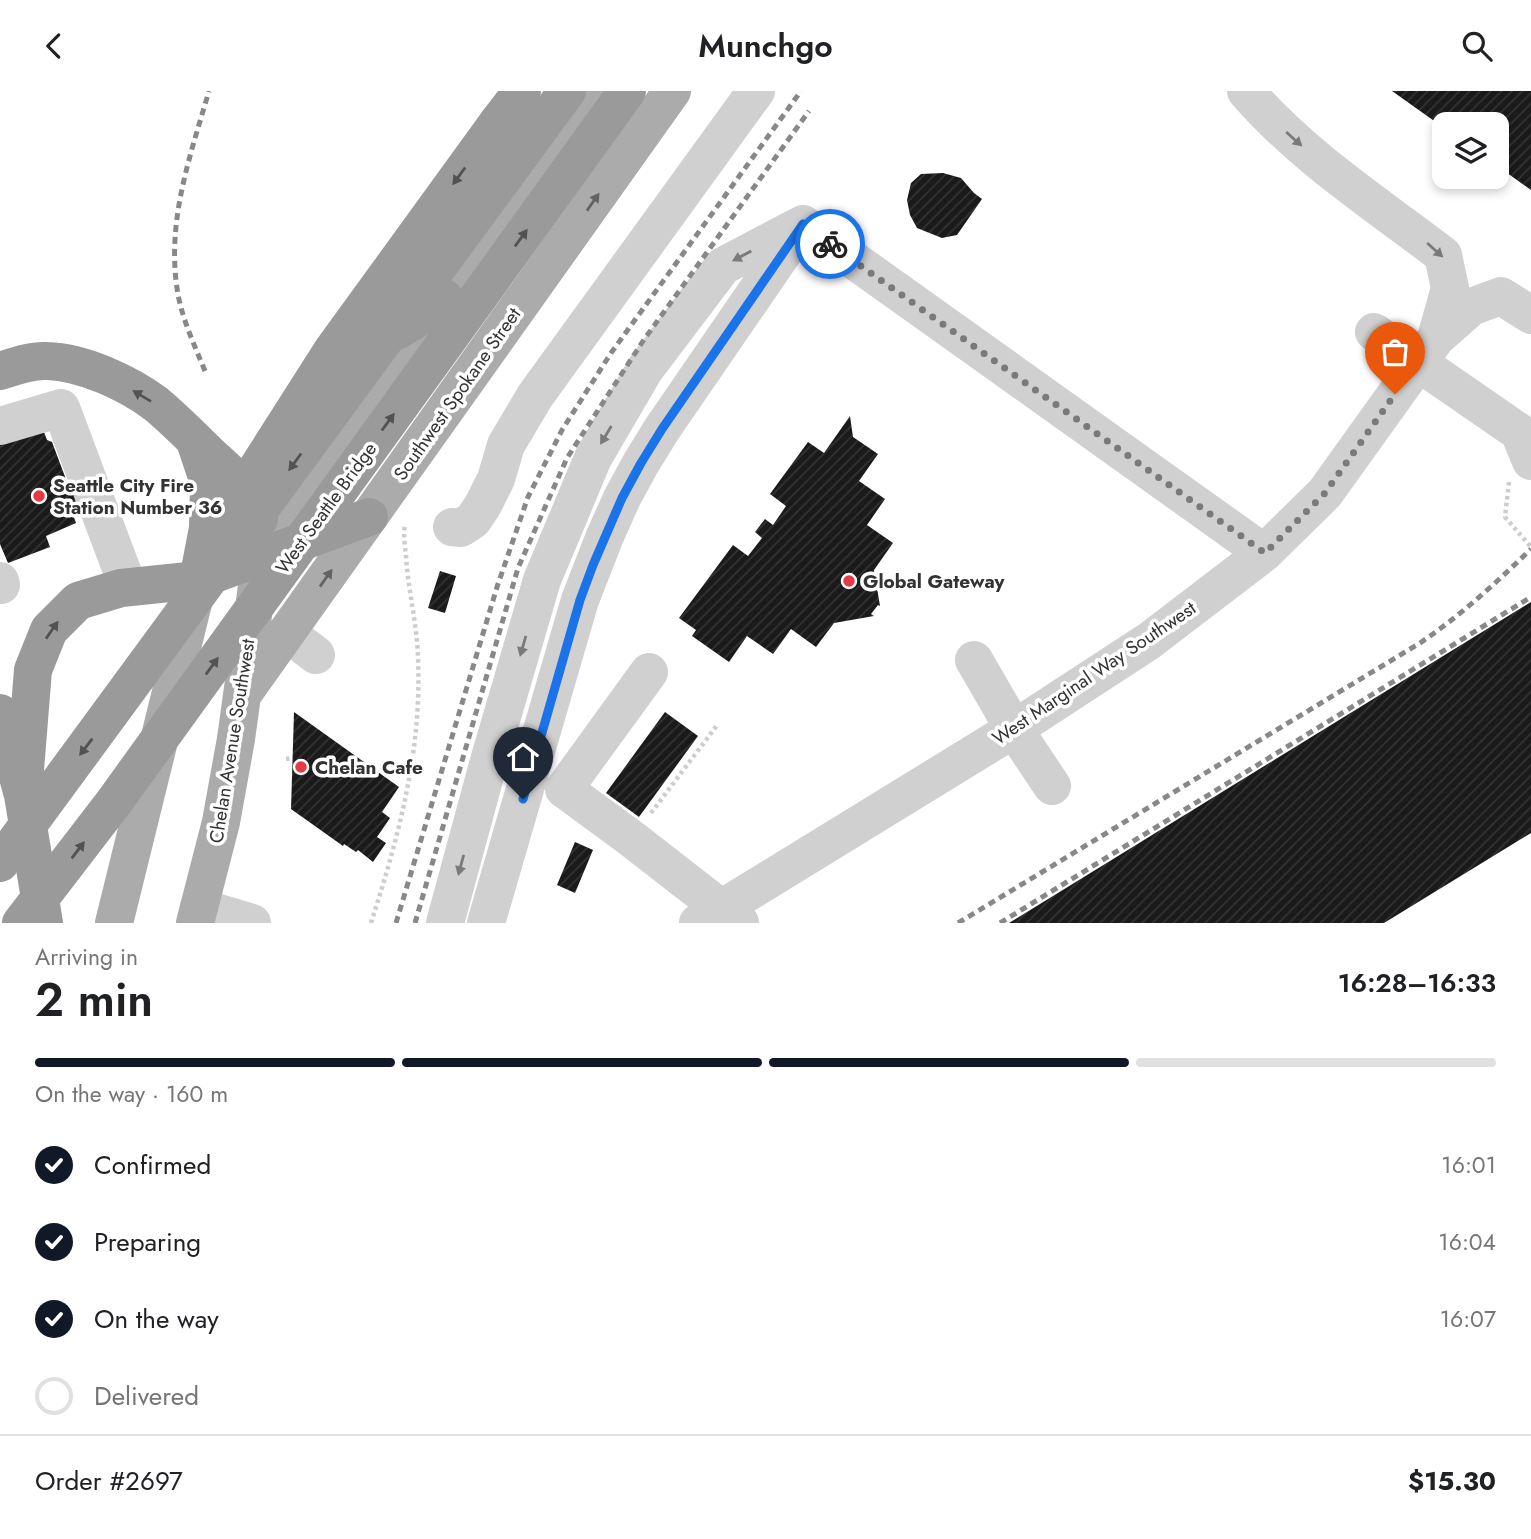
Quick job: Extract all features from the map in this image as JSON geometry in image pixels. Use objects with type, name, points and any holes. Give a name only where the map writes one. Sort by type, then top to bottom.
[{"type":"highway","points":[[127,692],[253,475],[332,351],[522,91]]},
{"type":"highway","points":[[0,863],[568,91]]},
{"type":"highway","name":"West Seattle Bridge","points":[[21,923],[114,801],[627,91]]},
{"type":"highway","points":[[194,439],[232,450],[266,443],[303,424],[327,401],[359,360],[378,342],[412,323],[444,298]]},
{"type":"highway","points":[[0,370],[46,361],[82,366],[117,380],[155,403],[242,484],[256,506],[262,532],[261,557]]},
{"type":"highway","points":[[194,439],[209,483],[208,528],[198,580]]},
{"type":"highway","points":[[44,923],[11,717],[49,630],[78,601],[128,587],[198,580],[369,517]]},
{"type":"main road","points":[[261,557],[444,298],[595,91]]},
{"type":"main road","name":"Southwest Spokane Street","points":[[241,697],[301,644],[369,517],[672,91]]},
{"type":"main road","name":"Chelan Avenue Southwest","points":[[197,915],[221,822],[261,557]]},
{"type":"main road","points":[[114,923],[198,580]]},
{"type":"street","points":[[452,527],[461,528],[478,513],[496,479],[506,445],[535,396],[756,91]]},
{"type":"street","points":[[1246,91],[1267,115],[1325,167],[1443,255],[1450,288],[1427,350]]},
{"type":"street","points":[[486,923],[580,600],[622,498],[662,429],[803,224]]},
{"type":"street","points":[[803,224],[1265,553]]},
{"type":"street","points":[[445,923],[542,580],[593,458],[645,369],[723,266],[803,224]]},
{"type":"street","points":[[1427,350],[1471,307],[1501,296],[1531,315]]},
{"type":"street","points":[[1374,332],[1427,350],[1519,432],[1531,461]]},
{"type":"street","name":"West Marginal Way Southwest","points":[[719,918],[1149,641],[1265,553],[1325,493],[1427,350]]},
{"type":"street","points":[[0,426],[61,408],[128,587]]},
{"type":"street","points":[[974,660],[1014,729],[1052,786]]},
{"type":"street","points":[[649,672],[564,789],[632,839],[719,918]]},
{"type":"street","points":[[197,915],[252,923]]},
{"type":"path","points":[[632,839],[718,724]]},
{"type":"path","points":[[286,758],[293,758]]},
{"type":"building","points":[[1392,91],[1531,91],[1531,190],[1509,174],[1509,112],[1432,112],[1432,119]]},
{"type":"building","points":[[943,173],[961,178],[982,199],[957,235],[942,238],[917,228],[910,215],[907,200],[911,183],[921,174]]},
{"type":"building","points":[[850,416],[853,437],[878,454],[859,481],[885,499],[867,525],[893,543],[874,570],[880,606],[871,614],[874,616],[834,623],[816,647],[791,629],[773,654],[747,636],[729,662],[692,636],[696,630],[679,618],[733,545],[748,556],[762,538],[755,532],[765,519],[773,525],[786,506],[770,494],[808,442],[824,453]]},
{"type":"building","name":"Seattle City Fire Station Number 36","points":[[42,427],[47,440],[52,442],[70,490],[74,488],[80,503],[70,506],[76,523],[46,536],[50,547],[8,563],[0,544],[0,444]]},
{"type":"building","points":[[440,571],[456,576],[445,613],[428,608]]},
{"type":"building","points":[[1531,602],[1531,833],[1384,923],[1009,923]]},
{"type":"building","points":[[294,712],[399,787],[382,812],[390,818],[377,837],[386,843],[373,862],[358,850],[356,852],[344,844],[343,846],[291,809]]},
{"type":"building","points":[[665,712],[698,736],[639,817],[606,793]]},
{"type":"building","points":[[575,842],[593,850],[575,893],[557,885]]},
{"type":"railway","points":[[205,371],[188,330],[177,288],[175,238],[182,188],[209,91]]},
{"type":"railway","points":[[396,923],[497,587],[528,497],[562,430],[611,353],[801,91]]},
{"type":"railway","points":[[415,923],[518,568],[567,458],[643,341],[809,111]]},
{"type":"railway","points":[[958,923],[1420,643],[1477,599],[1531,549]]},
{"type":"railway","points":[[1000,923],[1531,597]]},
{"type":"way so far","points":[[830,244],[1265,553],[1325,493],[1395,394]]},
{"type":"place","name":"Seattle City Fire Station Number 36","points":[[39,496]]},
{"type":"place","name":"Global Gateway","points":[[849,581]]},
{"type":"place","name":"Chelan Cafe","points":[[301,767]]},
{"type":"route","points":[[523,799],[580,600],[605,536],[641,463],[803,224],[830,244]]}]
